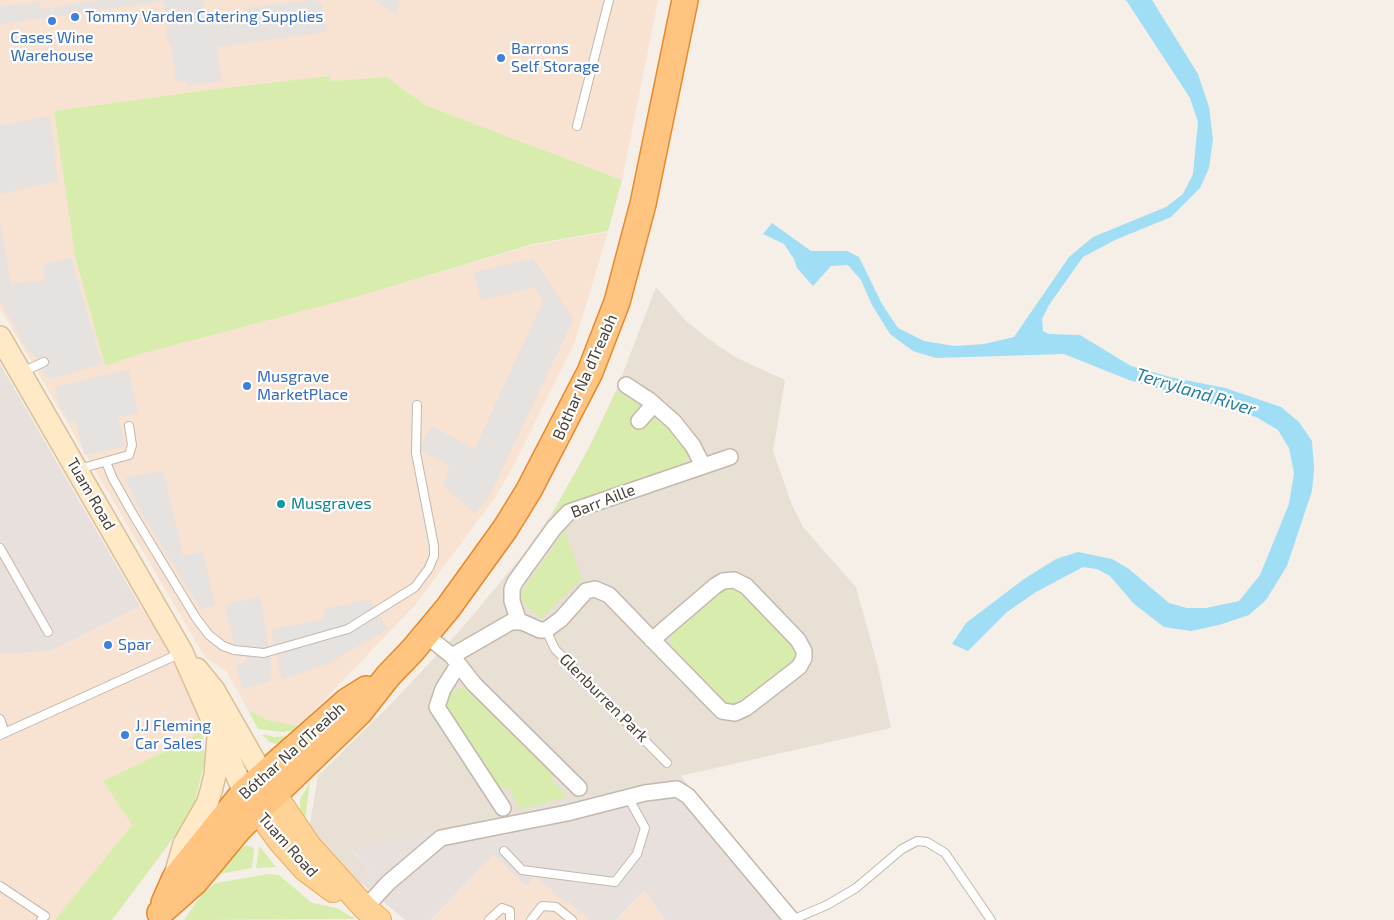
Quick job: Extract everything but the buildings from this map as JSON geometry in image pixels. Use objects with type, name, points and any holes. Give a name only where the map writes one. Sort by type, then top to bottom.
[{"type":"highway","name":"Bóthar Na dTreabh","points":[[158,917],[174,878],[251,802],[347,701],[388,676],[426,635],[474,573],[516,512],[568,419],[601,347],[623,282],[643,204],[685,0]]},
{"type":"highway","name":"Bóthar Na dTreabh","points":[[158,917],[194,882],[251,802]]},
{"type":"main road","name":"Tuam Road","points":[[0,337],[182,652],[218,735],[251,802],[305,869],[335,892],[372,914]]},
{"type":"main road","name":"Tuam Road","points":[[182,652],[214,690],[268,784],[309,846],[372,914]]},
{"type":"main road","points":[[174,878],[184,844],[211,791],[215,775],[218,735]]},
{"type":"street","points":[[626,385],[654,404],[684,434],[703,466]]},
{"type":"street","points":[[639,421],[654,404]]},
{"type":"street","name":"Barr Aille","points":[[519,622],[512,601],[512,590],[515,582],[554,528],[570,512],[730,457]]},
{"type":"street","points":[[503,808],[437,707],[455,660],[492,631],[511,622],[519,622],[546,630],[557,623],[586,591],[595,589],[609,595],[652,640],[722,711],[728,713],[746,708],[799,667],[804,658],[804,652],[798,640],[746,586],[734,580],[723,580],[652,640]]},
{"type":"street","points":[[426,635],[455,660],[474,684],[579,788]]},
{"type":"street","points":[[372,914],[388,883],[441,838],[567,813],[628,797],[677,789],[688,796],[792,920]]},
{"type":"lane","points":[[577,126],[609,0]]},
{"type":"lane","points":[[20,373],[44,362]]},
{"type":"lane","points":[[106,462],[113,479],[134,516],[196,618],[209,635],[223,646],[234,650],[264,653],[348,629],[415,587],[429,568],[434,556],[434,546],[416,454],[417,405]]},
{"type":"lane","points":[[77,470],[129,455],[132,445],[129,426]]},
{"type":"lane","points":[[0,548],[48,632]]},
{"type":"lane","name":"Glenburren Park","points":[[546,630],[555,649],[667,763]]},
{"type":"lane","points":[[0,719],[2,734],[182,652]]},
{"type":"lane","points":[[504,851],[522,870],[615,882],[637,854],[645,828],[628,797]]},
{"type":"lane","points":[[792,920],[826,905],[856,888],[902,849],[917,841],[927,842],[945,853],[991,920]]},
{"type":"lane","points":[[0,886],[45,916],[41,920]]},
{"type":"lane","points":[[531,920],[542,906],[556,907],[572,920]]},
{"type":"lane","points":[[489,920],[502,908],[510,911],[510,920]]},
{"type":"shaded area","points":[[0,0],[658,0],[622,180],[425,105],[387,77],[331,81],[330,76],[215,89],[54,111],[75,256],[105,366],[137,355],[356,297],[533,245],[608,232],[574,344],[515,463],[496,496],[415,605],[299,726],[267,720],[248,710],[227,672],[205,657],[0,308]]},
{"type":"shaded area","points":[[101,0],[203,0],[206,22],[247,16],[246,8],[313,0],[322,3],[326,32],[216,47],[222,81],[187,86],[187,81],[176,82],[171,42],[168,42],[164,1],[0,24],[0,7],[39,2],[42,9]]},
{"type":"shaded area","points":[[375,0],[399,0],[397,16]]},
{"type":"shaded area","points":[[50,116],[58,181],[0,194],[0,126]]},
{"type":"shaded area","points":[[0,218],[10,284],[45,280],[44,265],[71,258],[102,364],[48,379],[33,353],[29,353],[0,300]]},
{"type":"shaded area","points":[[533,258],[573,320],[491,492],[475,513],[443,485],[450,466],[419,450],[431,426],[475,449],[543,301],[535,287],[481,300],[474,272]]},
{"type":"shaded area","points":[[656,287],[686,321],[706,337],[735,357],[785,380],[773,451],[792,505],[803,527],[856,587],[878,667],[891,728],[352,851],[371,873],[361,883],[349,874],[309,829],[318,776],[392,703],[462,628],[522,556],[553,512],[589,448],[616,391]]},
{"type":"shaded area","points":[[0,364],[140,606],[50,651],[0,654]]},
{"type":"shaded area","points":[[128,370],[138,412],[118,417],[125,446],[84,455],[76,421],[68,422],[65,410],[61,411],[55,387]]},
{"type":"shaded area","points":[[163,470],[183,556],[203,552],[215,605],[201,609],[142,514],[125,478]]},
{"type":"shaded area","points":[[260,597],[271,659],[270,681],[243,689],[236,665],[246,662],[246,657],[236,656],[225,605]]},
{"type":"shaded area","points":[[371,599],[373,607],[388,629],[329,663],[282,679],[271,630],[325,618],[324,609]]},
{"type":"shaded area","points":[[140,606],[171,651],[202,726],[191,739],[103,781],[132,825],[55,920],[0,920],[0,653],[50,651]]},
{"type":"shaded area","points":[[680,775],[799,920],[665,920],[645,890],[616,920],[591,920],[569,902],[567,904],[535,876],[527,886],[493,855],[431,920],[405,920],[361,883],[371,873],[352,850]]},
{"type":"shaded area","points":[[493,855],[527,886],[535,876],[567,904],[569,902],[591,920],[432,920]]},
{"type":"shaded area","points":[[645,890],[665,920],[617,920]]},
{"type":"green space","points":[[330,76],[331,81],[387,77],[425,105],[622,180],[608,231],[533,244],[356,297],[137,355],[105,366],[75,256],[54,111],[215,89]]},
{"type":"green space","points":[[616,391],[633,395],[640,401],[641,409],[651,417],[658,416],[688,449],[687,458],[681,467],[559,515],[553,512],[589,448]]},
{"type":"green space","points":[[565,530],[582,579],[541,619],[521,600],[520,594]]},
{"type":"green space","points":[[725,589],[739,590],[797,651],[794,663],[741,704],[730,706],[673,649],[670,641],[673,633]]},
{"type":"green space","points":[[461,688],[473,691],[553,771],[552,780],[567,797],[521,809],[509,789],[498,787],[445,705],[450,693]]},
{"type":"green space","points":[[248,710],[267,720],[299,726],[294,730],[283,732],[258,729]]},
{"type":"green space","points":[[202,726],[205,760],[194,805],[186,821],[112,920],[55,920],[132,825],[103,781],[191,739]]},
{"type":"green space","points":[[262,734],[274,737],[289,736],[277,744],[269,742]]},
{"type":"green space","points":[[310,782],[305,822],[300,809],[300,799]]},
{"type":"green space","points":[[246,845],[254,848],[252,868],[219,874],[237,852]]},
{"type":"green space","points":[[259,847],[261,848],[276,867],[256,868]]},
{"type":"green space","points":[[269,874],[279,875],[312,903],[337,908],[355,919],[184,920],[202,894],[216,883]]},
{"type":"water","name":"Terryland River","points":[[1126,0],[1152,0],[1198,74],[1209,107],[1213,139],[1209,168],[1200,188],[1171,217],[1115,240],[1083,257],[1049,305],[1042,319],[1043,331],[1049,334],[1080,335],[1131,366],[1170,377],[1225,388],[1281,407],[1299,422],[1312,441],[1314,469],[1312,491],[1287,566],[1266,600],[1249,615],[1219,625],[1191,631],[1164,627],[1134,604],[1110,576],[1097,569],[1083,567],[1036,592],[1007,612],[968,651],[952,644],[966,623],[1024,579],[1056,559],[1078,552],[1112,559],[1129,569],[1169,603],[1187,608],[1206,608],[1239,601],[1260,575],[1289,504],[1294,473],[1289,448],[1278,430],[1256,417],[1129,380],[1064,354],[936,358],[913,351],[890,334],[872,305],[861,280],[848,265],[831,266],[813,286],[797,268],[794,259],[784,244],[763,234],[772,223],[811,251],[847,251],[859,257],[882,304],[898,328],[924,341],[954,346],[984,344],[1014,337],[1069,257],[1093,237],[1166,207],[1183,194],[1193,174],[1198,122],[1190,98]]},
{"type":"place","name":"Tommy Varden Catering Supplies","points":[[75,17]]},
{"type":"place","name":"Cases Wine Warehouse","points":[[52,21]]},
{"type":"place","name":"Barrons Self Storage","points":[[501,58]]},
{"type":"place","name":"Musgrave MarketPlace","points":[[247,386]]},
{"type":"place","name":"Musgraves","points":[[281,504]]},
{"type":"place","name":"Spar","points":[[108,645]]},
{"type":"place","name":"J.J Fleming Car Sales","points":[[125,735]]}]
